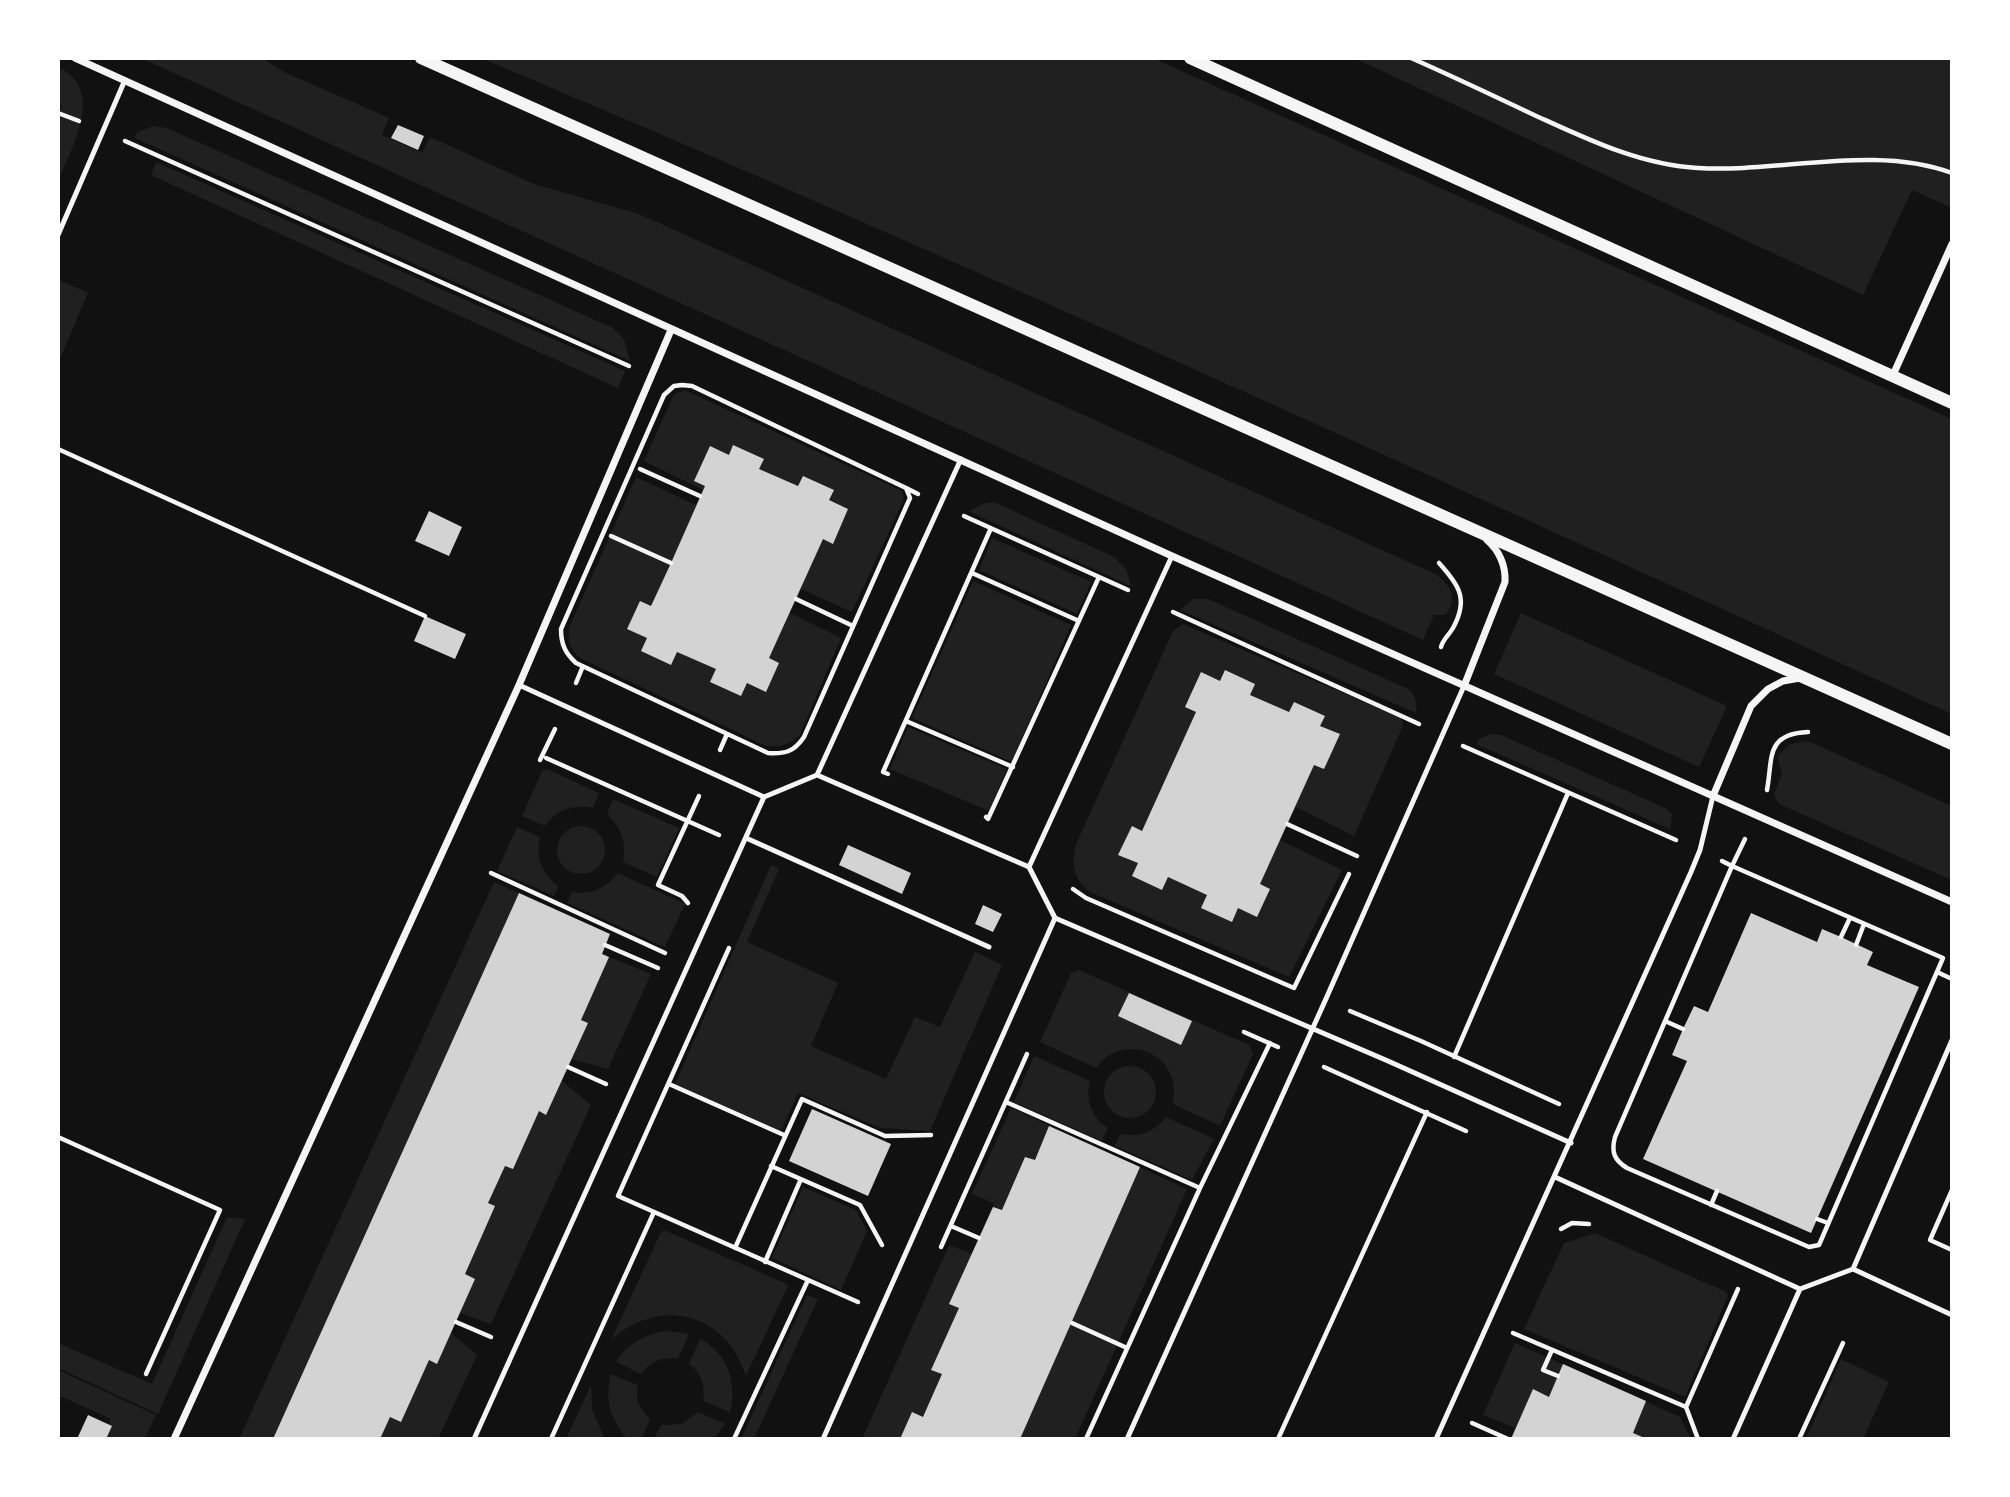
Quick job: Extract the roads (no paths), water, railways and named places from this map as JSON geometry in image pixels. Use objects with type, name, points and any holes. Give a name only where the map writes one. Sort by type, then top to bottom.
[{"type":"street","points":[[75,58],[1172,556],[1952,902]]},
{"type":"street","points":[[422,58],[1952,744]]},
{"type":"street","points":[[1190,58],[1952,403]]},
{"type":"street","points":[[1893,375],[1952,244]]},
{"type":"street","points":[[174,1439],[519,685],[671,330]]},
{"type":"street","points":[[1464,686],[1505,582],[1506,573],[1499,554],[1476,530]]},
{"type":"street","points":[[1713,796],[1751,706],[1757,698],[1783,681],[1800,677],[1819,683]]},
{"type":"lane","points":[[58,235],[125,80]]},
{"type":"lane","points":[[474,1439],[764,797],[817,775],[961,459]]},
{"type":"lane","points":[[1029,867],[1172,556]]},
{"type":"lane","points":[[519,685],[764,797]]},
{"type":"lane","points":[[1127,1439],[1464,686]]},
{"type":"lane","points":[[817,775],[1029,867],[1055,918],[1313,1028],[1571,1143]]},
{"type":"lane","points":[[1437,1439],[1700,850],[1713,796]]},
{"type":"lane","points":[[746,838],[989,947]]},
{"type":"lane","points":[[823,1439],[1055,918]]},
{"type":"lane","points":[[1853,1269],[1952,1040]]},
{"type":"lane","points":[[1555,1177],[1800,1289],[1853,1269],[1952,1315]]},
{"type":"lane","points":[[1733,1439],[1800,1289]]}]
